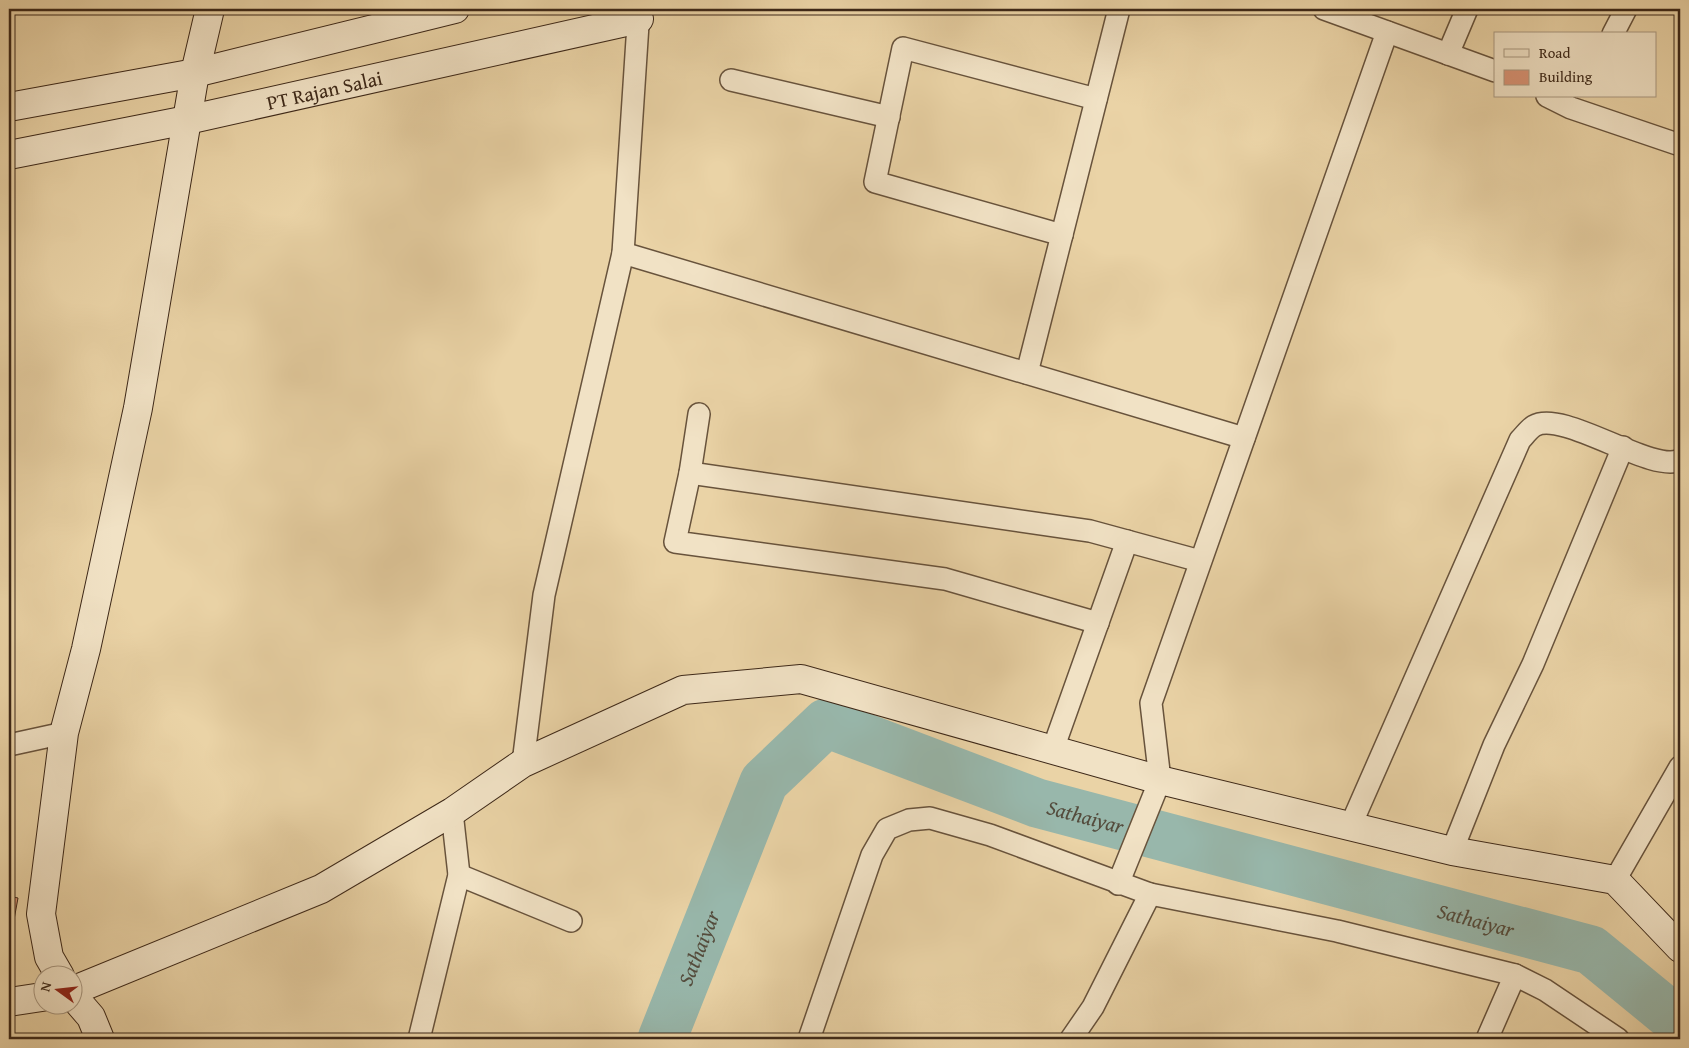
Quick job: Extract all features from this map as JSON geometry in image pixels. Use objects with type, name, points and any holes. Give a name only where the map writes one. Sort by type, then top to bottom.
[{"type":"street","points":[[54,966],[49,957],[41,914],[64,733],[86,650],[138,408],[195,73],[210,9]]},
{"type":"street","points":[[9,107],[195,73],[455,9]]},
{"type":"street","points":[[1027,373],[1119,9]]},
{"type":"street","points":[[1324,9],[1494,71]]},
{"type":"street","points":[[1448,54],[1467,9]]},
{"type":"street","points":[[1613,32],[1626,9]]},
{"type":"street","points":[[523,763],[544,595],[624,253],[639,14]]},
{"type":"street","name":"PT Rajan Salai","points":[[9,155],[187,120],[639,14]]},
{"type":"street","points":[[1118,884],[1160,780],[1150,703],[1387,32]]},
{"type":"street","points":[[1062,235],[875,182],[903,48],[1096,99]]},
{"type":"street","points":[[731,80],[888,117]]},
{"type":"street","points":[[1556,98],[1575,102],[1680,145]]},
{"type":"street","points":[[624,253],[1244,438]]},
{"type":"street","points":[[699,414],[690,473],[675,542],[945,579],[1098,623]]},
{"type":"street","points":[[1350,827],[1520,440],[1534,426],[1546,423],[1564,426],[1662,462],[1680,460]]},
{"type":"street","points":[[1452,851],[1494,745],[1533,664],[1623,448]]},
{"type":"street","points":[[690,473],[1090,531],[1200,561]]},
{"type":"street","points":[[1053,749],[1127,541]]},
{"type":"street","points":[[82,988],[321,889],[452,812],[523,763],[683,690],[801,679],[1160,780],[1350,827],[1452,851],[1615,880],[1680,948]]},
{"type":"street","points":[[9,745],[64,733]]},
{"type":"street","points":[[1615,880],[1680,767]]},
{"type":"street","points":[[419,1039],[459,875],[452,812]]},
{"type":"street","points":[[809,1039],[872,855],[887,829],[909,820],[930,818],[990,835],[1118,884],[1150,894],[1336,931],[1515,975],[1545,990],[1618,1039]]},
{"type":"street","points":[[459,875],[571,921]]},
{"type":"street","points":[[1071,1039],[1094,1008],[1150,894]]},
{"type":"street","points":[[1487,1039],[1515,975]]},
{"type":"street","points":[[9,1002],[32,999]]},
{"type":"street","points":[[82,1007],[91,1017],[100,1039]]},
{"type":"building","points":[[9,896],[18,898],[9,947]]},
{"type":"waterway","name":"Sathaiyar","points":[[662,1039],[764,782],[826,723],[1037,803],[1591,950],[1680,1023]]}]
